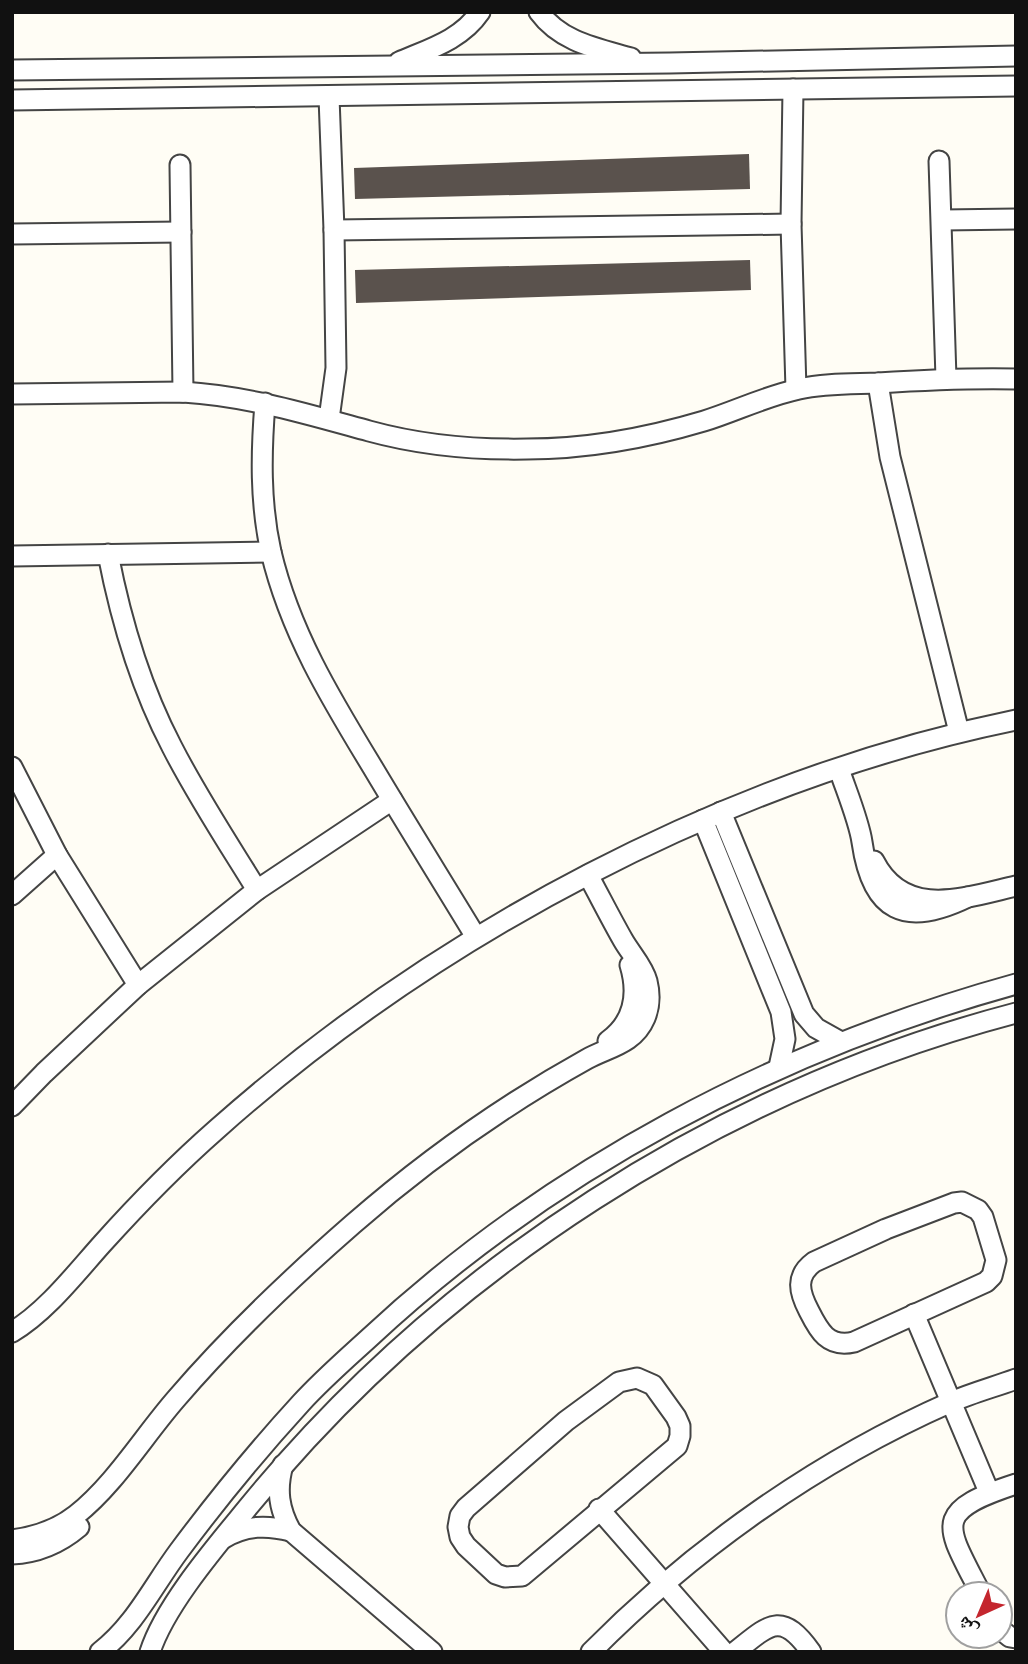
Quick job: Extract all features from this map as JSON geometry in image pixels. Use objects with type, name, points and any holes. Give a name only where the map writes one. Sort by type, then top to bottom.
[{"type":"street","points":[[391,66],[452,39],[472,24],[480,12]]},
{"type":"street","points":[[539,12],[553,28],[570,39],[648,63]]},
{"type":"street","points":[[12,70],[670,63],[1016,56]]},
{"type":"street","points":[[607,93],[610,82],[616,76],[647,75],[660,71],[670,63]]},
{"type":"street","points":[[12,100],[1016,86]]},
{"type":"street","points":[[793,89],[792,225],[796,389]]},
{"type":"street","points":[[329,97],[336,368],[329,419]]},
{"type":"street","points":[[939,161],[946,378]]},
{"type":"street","points":[[180,166],[183,392]]},
{"type":"street","points":[[943,220],[1016,219]]},
{"type":"street","points":[[334,230],[792,225]]},
{"type":"street","points":[[12,234],[181,232]]},
{"type":"street","points":[[12,394],[211,394],[265,403],[422,442],[474,449],[564,448],[671,430],[796,389],[822,385],[946,378],[1016,379]]},
{"type":"street","points":[[878,383],[890,457],[960,732]]},
{"type":"street","points":[[265,403],[262,481],[271,552],[302,644],[324,688],[476,937]]},
{"type":"street","points":[[12,556],[271,552]]},
{"type":"street","points":[[108,554],[127,634],[154,709],[189,780],[257,890]]},
{"type":"street","points":[[12,1332],[27,1322],[58,1292],[134,1208],[216,1130],[302,1057],[393,989],[476,937],[588,875],[712,816],[839,769],[960,732],[1016,720]]},
{"type":"street","points":[[12,767],[57,855],[138,985]]},
{"type":"street","points":[[839,769],[862,841],[886,881],[903,893],[933,901],[968,897],[1016,886]]},
{"type":"street","points":[[12,1106],[138,985],[257,890],[392,800]]},
{"type":"street","points":[[712,816],[762,938],[804,1014],[816,1028],[841,1042]]},
{"type":"street","points":[[12,895],[57,855]]},
{"type":"street","points":[[12,1540],[38,1535],[63,1524],[85,1507],[236,1333],[300,1270],[368,1211],[512,1104],[589,1058],[626,1041],[641,1026],[646,1016],[648,984],[588,875]]},
{"type":"street","points":[[762,938],[783,1020],[785,1039],[779,1067]]},
{"type":"street","points":[[100,1652],[125,1629],[183,1545],[263,1444],[311,1392],[399,1310],[453,1265],[569,1184],[682,1116],[779,1067],[921,1012],[1016,984]]},
{"type":"street","points":[[150,1652],[168,1614],[220,1541],[283,1464],[349,1395],[436,1315],[530,1244],[687,1145],[800,1089],[935,1037],[1016,1013]]},
{"type":"street","points":[[954,1203],[971,1205],[983,1217],[996,1260],[992,1276],[980,1287],[914,1314],[854,1342],[837,1343],[829,1340],[817,1328],[801,1295],[802,1276],[814,1262],[886,1229],[954,1203]]},
{"type":"street","points":[[12,1347],[36,1328],[58,1292]]},
{"type":"street","points":[[914,1314],[989,1492]]},
{"type":"street","points":[[637,1378],[653,1385],[676,1417],[680,1436],[677,1446],[670,1453],[599,1509],[529,1572],[513,1578],[496,1574],[490,1569],[466,1546],[458,1527],[460,1516],[466,1508],[566,1421],[619,1381],[637,1378]]},
{"type":"street","points":[[591,1652],[664,1583],[754,1514],[850,1453],[951,1402],[1016,1379]]},
{"type":"street","points":[[283,1464],[279,1499],[283,1516],[291,1531],[432,1652]]},
{"type":"street","points":[[12,1554],[52,1545],[79,1528],[100,1504],[119,1469]]},
{"type":"street","points":[[974,1580],[953,1539],[952,1529],[959,1511],[989,1492],[1016,1484]]},
{"type":"street","points":[[599,1509],[724,1652]]},
{"type":"street","points":[[220,1541],[233,1533],[255,1527],[276,1527],[291,1531]]},
{"type":"street","points":[[735,1652],[767,1628],[781,1626],[795,1632],[811,1652]]},
{"type":"building","points":[[749,154],[750,189],[355,199],[354,168]]},
{"type":"building","points":[[750,260],[751,290],[356,303],[355,270]]}]
